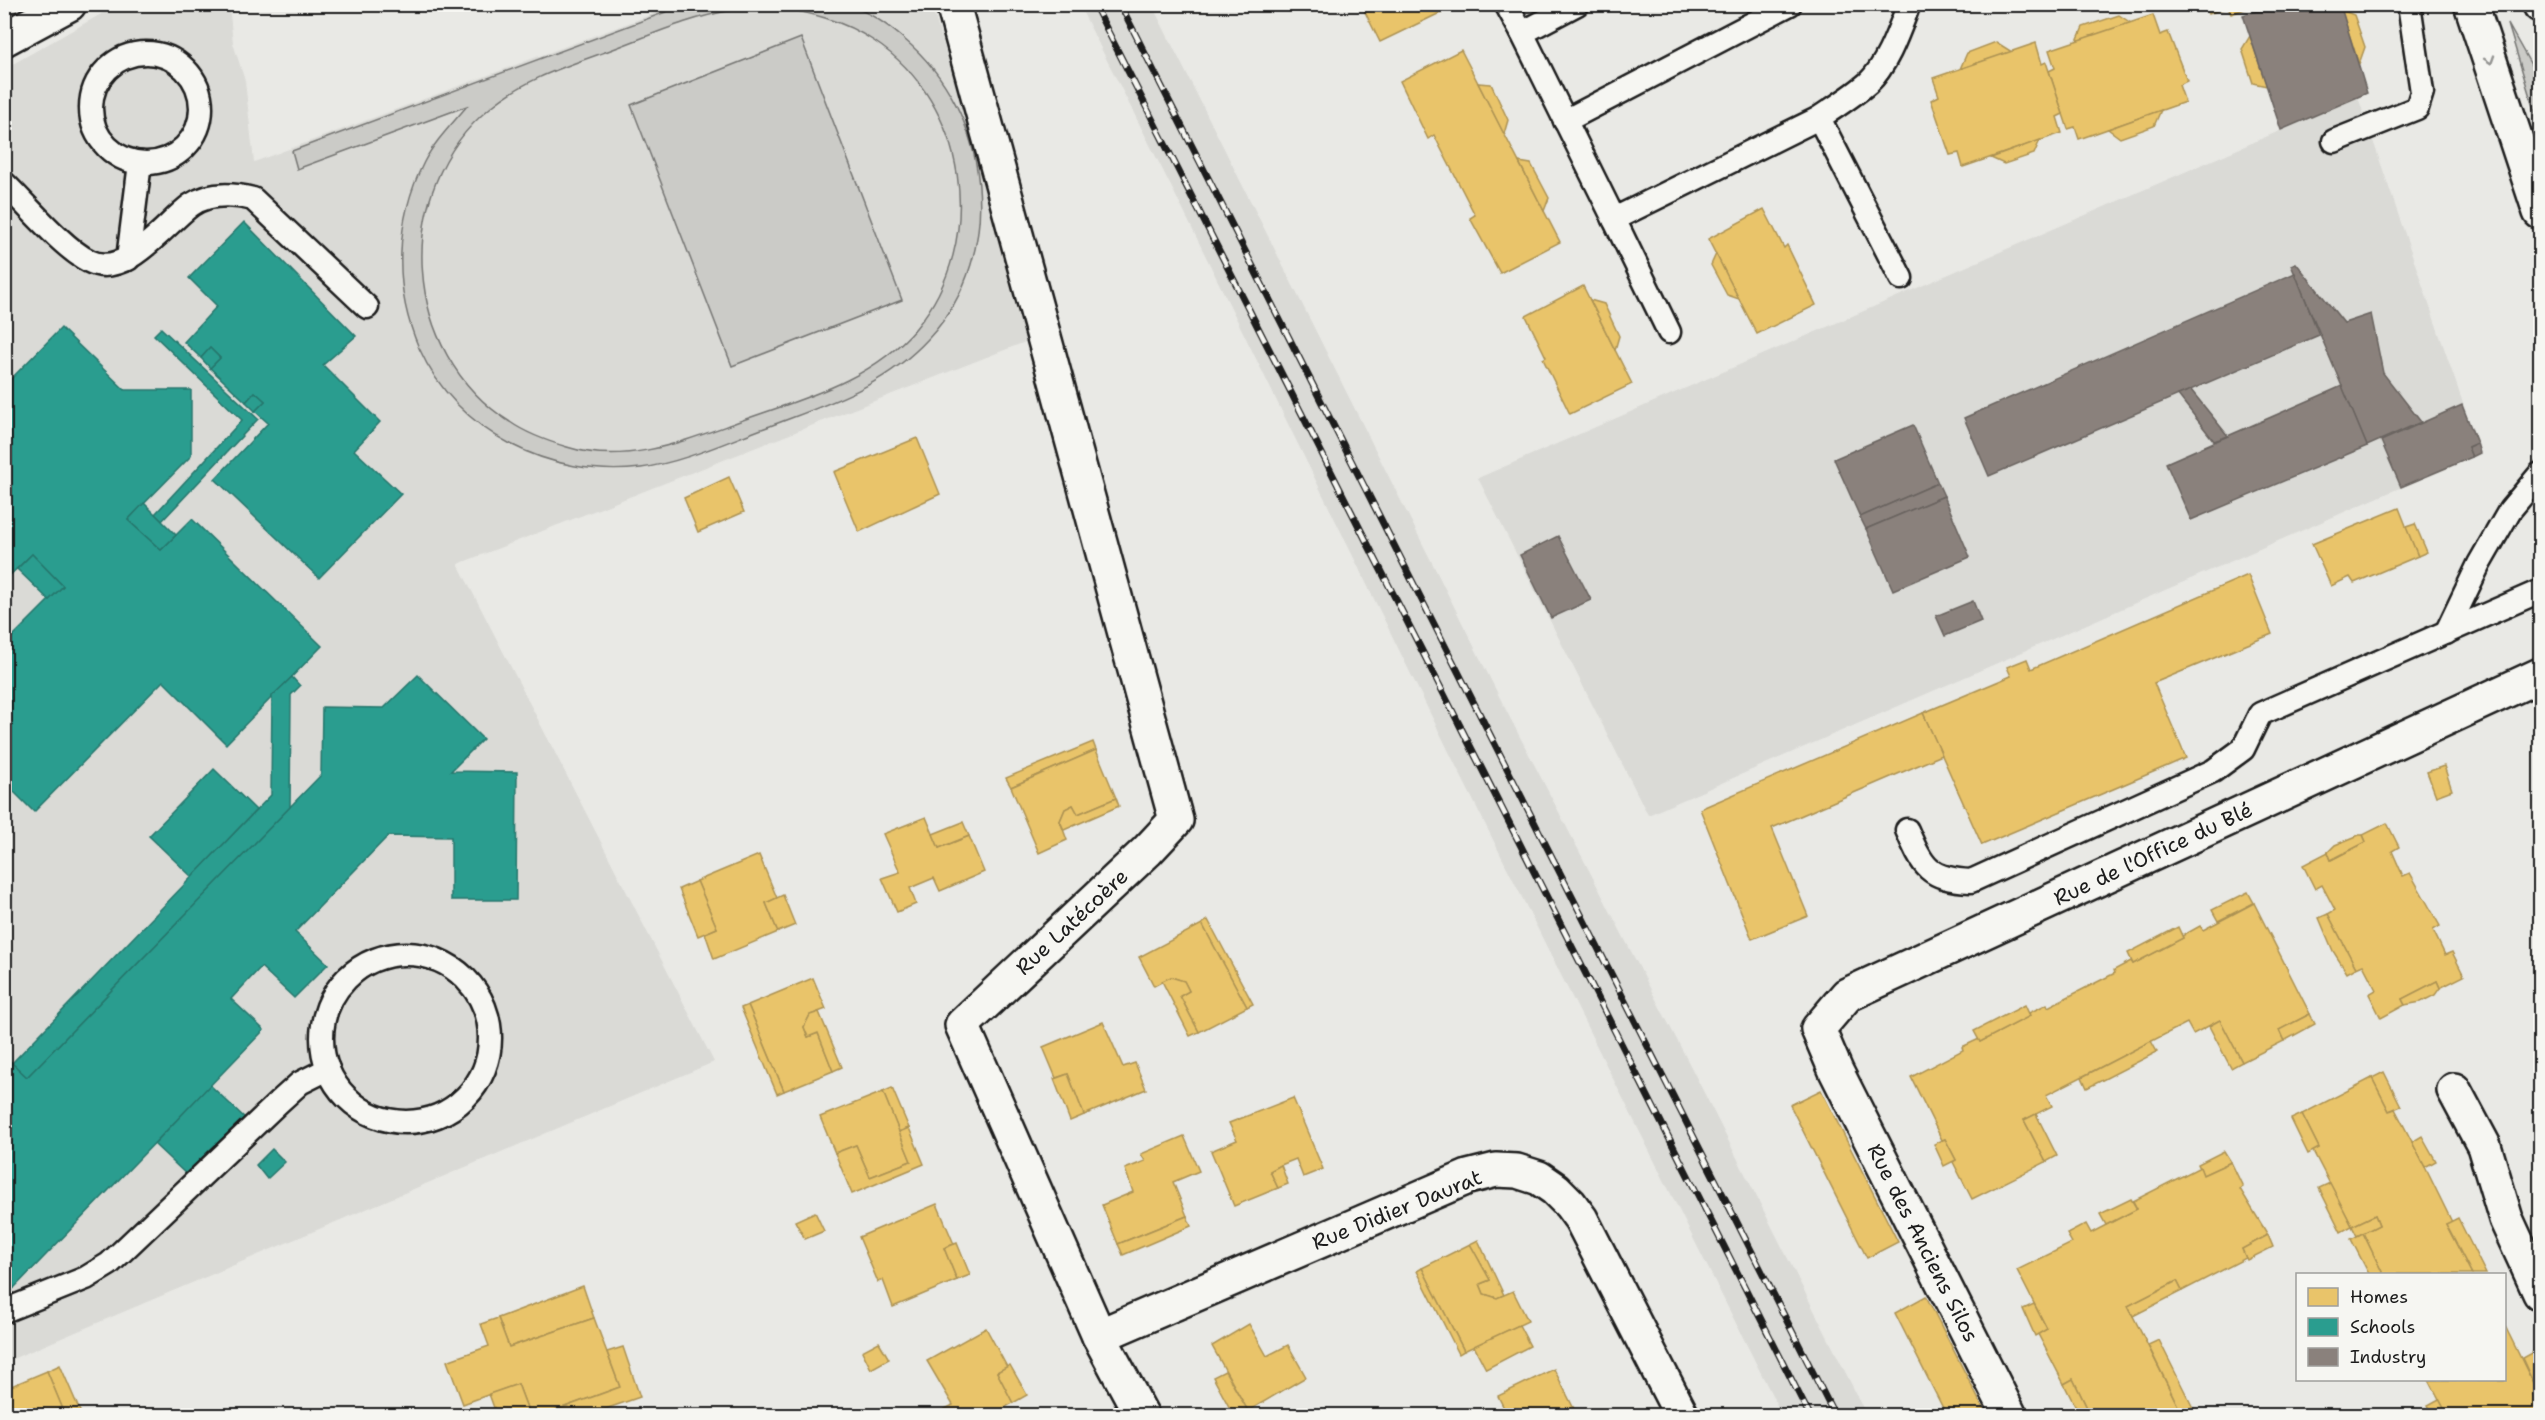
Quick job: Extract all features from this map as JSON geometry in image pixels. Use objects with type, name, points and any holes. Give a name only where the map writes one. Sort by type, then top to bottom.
[{"type":"street","points":[[4,39],[69,4]]},
{"type":"street","name":"Rue Latécoère","points":[[953,4],[1176,820],[1147,851],[962,1025],[1099,1336],[1142,1416]]},
{"type":"street","points":[[2471,4],[2541,212]]},
{"type":"street","name":"Rue de l'Office du Blé","points":[[1836,1071],[1818,1029],[1847,994],[2541,675]]},
{"type":"street","name":"Rue des Anciens Silos","points":[[1836,1071],[2010,1416]]},
{"type":"street","points":[[2454,1090],[2484,1146],[2506,1219],[2541,1293]]},
{"type":"street","name":"Rue Didier Daurat","points":[[1099,1336],[1468,1177],[1496,1170],[1517,1171],[1539,1178],[1556,1189],[1581,1219],[1683,1416]]},
{"type":"lane","points":[[1506,4],[1669,332]]},
{"type":"lane","points":[[1522,33],[1577,4]]},
{"type":"lane","points":[[1565,121],[1790,4]]},
{"type":"lane","points":[[1614,219],[1819,118],[1870,81],[1882,63],[1909,4]]},
{"type":"lane","points":[[2334,141],[2417,108],[2422,92],[2410,5]]},
{"type":"lane","points":[[152,53],[170,58],[186,70],[196,86],[201,104],[199,123],[191,140],[177,153],[159,161],[140,163],[122,158],[106,147],[96,131],[91,112],[93,93],[101,76],[115,63],[132,55],[152,53]]},
{"type":"lane","points":[[1819,118],[1901,279]]},
{"type":"lane","points":[[128,259],[140,163]]},
{"type":"lane","points":[[4,183],[71,248],[89,262],[107,265],[128,259],[192,205],[223,195],[239,195],[253,199],[367,307]]},
{"type":"lane","points":[[2446,633],[2479,564],[2510,510],[2541,474]]},
{"type":"lane","points":[[1907,830],[1920,858],[1931,872],[1948,880],[1971,881],[2213,771],[2243,749],[2260,714],[2541,591]]},
{"type":"lane","points":[[419,954],[440,961],[459,972],[474,988],[485,1007],[490,1029],[490,1051],[484,1072],[472,1090],[456,1106],[437,1117],[415,1122],[393,1121],[372,1115],[353,1104],[338,1088],[328,1069],[322,1047],[323,1025],[329,1004],[340,985],[357,970],[376,959],[419,954]]},
{"type":"lane","points":[[4,1311],[86,1278],[109,1264],[300,1083],[328,1069]]},
{"type":"shaded area","points":[[687,4],[844,4],[886,24],[904,39],[933,69],[956,104],[971,143],[979,184],[979,225],[971,266],[954,304],[929,338],[912,355],[875,381],[835,401],[674,461],[641,468],[607,469],[574,466],[541,457],[510,444],[482,426],[457,404],[436,378],[419,348],[411,325],[405,302],[401,254],[407,207],[414,184],[428,154],[467,106],[297,169],[292,151]],"holes":[[[743,8],[786,9],[838,22],[874,41],[906,68],[930,100],[948,136],[957,175],[959,215],[953,255],[939,293],[916,328],[898,347],[877,363],[831,388],[692,438],[651,449],[630,453],[588,452],[537,437],[510,422],[474,392],[447,356],[430,314],[422,270],[424,225],[436,182],[458,142],[490,108],[503,98],[531,81],[562,68],[701,17]]]},
{"type":"shaded area","points":[[117,5],[229,5],[233,43],[245,81],[254,162],[677,5],[931,5],[1038,337],[458,564],[714,1062],[5,1362],[4,69]]},
{"type":"shaded area","points":[[1079,5],[1152,5],[1507,712],[1691,1067],[1867,1415],[1782,1415],[1456,766],[1184,212]]},
{"type":"shaded area","points":[[2508,24],[2540,81],[2540,131],[2537,120]]},
{"type":"shaded area","points":[[801,38],[902,300],[732,366],[631,105]]},
{"type":"shaded area","points":[[2358,97],[2480,453],[1648,815],[1478,478]]},
{"type":"building: Homes","points":[[1361,4],[1439,4],[1442,12],[1380,42]]},
{"type":"building: Homes","points":[[2205,4],[2258,4],[2231,14],[2228,7],[2208,14]]},
{"type":"building: Homes","points":[[2341,10],[2354,15],[2365,47],[2359,64]]},
{"type":"building: Homes","points":[[2119,15],[2131,23],[2077,41],[2083,27]]},
{"type":"building: Homes","points":[[2153,15],[2160,35],[2168,32],[2187,81],[2179,85],[2185,102],[2079,139],[2075,127],[2068,129],[2049,71],[2055,68],[2049,50]]},
{"type":"building: Homes","points":[[2250,36],[2267,86],[2253,83],[2242,49]]},
{"type":"building: Homes","points":[[1996,42],[2012,52],[1960,69],[1967,53]]},
{"type":"building: Homes","points":[[2036,43],[2042,64],[2046,62],[2063,114],[2057,117],[2062,133],[1963,167],[1959,153],[1950,155],[1931,100],[1939,96],[1933,78]]},
{"type":"building: Homes","points":[[1461,50],[1560,242],[1500,273],[1470,218],[1475,215],[1434,135],[1428,139],[1400,81]]},
{"type":"building: Homes","points":[[1478,83],[1491,84],[1508,120],[1504,134]]},
{"type":"building: Homes","points":[[2161,110],[2154,126],[2120,138],[2108,129]]},
{"type":"building: Homes","points":[[2040,140],[2034,154],[2004,164],[1991,158]]},
{"type":"building: Homes","points":[[1519,162],[1531,164],[1549,198],[1544,211]]},
{"type":"building: Homes","points":[[1764,209],[1784,248],[1787,245],[1816,305],[1757,334],[1708,239]]},
{"type":"building: Homes","points":[[1716,254],[1739,299],[1727,295],[1711,265]]},
{"type":"building: Homes","points":[[1583,286],[1632,384],[1570,414],[1543,359],[1546,357],[1526,316]]},
{"type":"building: Homes","points":[[1590,300],[1604,304],[1619,336],[1615,350]]},
{"type":"building: Homes","points":[[917,438],[940,494],[859,532],[834,472]]},
{"type":"building: Homes","points":[[729,477],[744,512],[698,532],[684,498]]},
{"type":"building: Homes","points":[[2399,508],[2418,556],[2354,583],[2350,577],[2331,586],[2312,544]]},
{"type":"building: Homes","points":[[2415,524],[2427,552],[2418,556],[2406,527]]},
{"type":"building: Homes","points":[[2248,575],[2272,634],[2154,683],[2186,758],[1982,845],[1923,713],[2011,676],[2007,667],[2027,659],[2031,669]]},
{"type":"building: Homes","points":[[1923,713],[1942,755],[1772,828],[1808,916],[1752,939],[1700,809]]},
{"type":"building: Homes","points":[[1093,742],[1096,750],[1011,787],[1006,778]]},
{"type":"building: Homes","points":[[1096,750],[1116,798],[1078,814],[1073,805],[1065,809],[1060,821],[1067,840],[1039,853],[1011,787]]},
{"type":"building: Homes","points":[[2444,766],[2452,790],[2436,796],[2427,772]]},
{"type":"building: Homes","points":[[1116,798],[1119,806],[1064,830],[1060,821],[1065,809],[1073,805],[1078,814]]},
{"type":"building: Homes","points":[[926,817],[939,848],[969,836],[984,872],[940,891],[934,878],[910,888],[916,904],[897,912],[882,878],[900,872],[883,834]]},
{"type":"building: Homes","points":[[963,822],[969,836],[939,848],[933,834]]},
{"type":"building: Homes","points":[[2387,823],[2399,847],[2392,851],[2403,876],[2410,873],[2440,926],[2433,930],[2445,955],[2452,952],[2464,976],[2440,988],[2437,981],[2402,999],[2405,1005],[2381,1018],[2369,994],[2376,990],[2363,965],[2356,968],[2328,914],[2335,910],[2322,885],[2315,889],[2303,865],[2328,852],[2331,860],[2366,842],[2363,835]]},
{"type":"building: Homes","points":[[2363,835],[2366,842],[2331,860],[2328,852],[2335,845]]},
{"type":"building: Homes","points":[[759,855],[777,898],[766,903],[778,932],[714,959],[705,933],[717,928],[697,881]]},
{"type":"building: Homes","points":[[697,881],[717,928],[698,936],[679,889]]},
{"type":"building: Homes","points":[[2248,892],[2254,903],[2218,921],[2212,910]]},
{"type":"building: Homes","points":[[783,895],[795,925],[778,932],[766,903]]},
{"type":"building: Homes","points":[[2254,903],[2310,1014],[2279,1030],[2284,1041],[2242,1062],[2220,1020],[2193,1034],[2187,1023],[2046,1095],[2052,1106],[2024,1120],[2046,1162],[1972,1199],[1953,1162],[1956,1160],[1945,1139],[1942,1140],[1911,1077],[1963,1050],[1962,1047],[1979,1039],[1980,1042],[2030,1016],[2029,1013],[2047,1004],[2048,1007],[2115,973],[2114,970],[2131,961],[2133,964],[2183,938],[2182,936],[2200,926],[2203,930]]},
{"type":"building: Homes","points":[[2328,914],[2356,968],[2347,973],[2333,951],[2319,918]]},
{"type":"building: Homes","points":[[1208,920],[1253,1004],[1247,1007],[1202,924]]},
{"type":"building: Homes","points":[[1202,924],[1247,1007],[1199,1032],[1180,996],[1189,991],[1184,981],[1171,977],[1154,986],[1139,957]]},
{"type":"building: Homes","points":[[2178,927],[2183,938],[2133,964],[2128,953]]},
{"type":"building: Homes","points":[[1171,977],[1184,981],[1189,991],[1180,996],[1199,1032],[1190,1036],[1162,981]]},
{"type":"building: Homes","points":[[813,978],[826,1009],[810,1015],[804,1027],[808,1037],[818,1033],[833,1071],[784,1091],[748,1005]]},
{"type":"building: Homes","points":[[2437,981],[2440,988],[2435,995],[2421,1002],[2405,1005],[2402,999]]},
{"type":"building: Homes","points":[[748,1005],[784,1091],[777,1094],[741,1008]]},
{"type":"building: Homes","points":[[2025,1005],[2030,1016],[1980,1042],[1974,1031]]},
{"type":"building: Homes","points":[[819,1012],[842,1067],[833,1071],[818,1033],[808,1037],[804,1027],[810,1015]]},
{"type":"building: Homes","points":[[2310,1014],[2315,1024],[2284,1041],[2279,1030]]},
{"type":"building: Homes","points":[[2220,1020],[2242,1062],[2231,1068],[2209,1026]]},
{"type":"building: Homes","points":[[1103,1022],[1123,1067],[1135,1063],[1146,1089],[1084,1115],[1068,1074],[1056,1078],[1043,1047]]},
{"type":"building: Homes","points":[[2151,1041],[2157,1052],[2087,1088],[2082,1077]]},
{"type":"building: Homes","points":[[2384,1072],[2401,1106],[2389,1111],[2372,1078]]},
{"type":"building: Homes","points":[[1068,1074],[1084,1115],[1070,1121],[1054,1079]]},
{"type":"building: Homes","points":[[2372,1078],[2389,1111],[2395,1109],[2425,1167],[2452,1222],[2446,1224],[2471,1273],[2383,1273],[2363,1233],[2379,1225],[2375,1215],[2352,1226],[2313,1151],[2319,1148],[2302,1114]]},
{"type":"building: Homes","points":[[892,1088],[909,1128],[899,1132],[883,1092]]},
{"type":"building: Homes","points":[[1821,1090],[1898,1242],[1867,1258],[1790,1105]]},
{"type":"building: Homes","points":[[883,1092],[911,1161],[870,1177],[856,1145],[835,1153],[820,1117]]},
{"type":"building: Homes","points":[[1293,1098],[1323,1169],[1303,1177],[1296,1159],[1281,1165],[1270,1171],[1278,1188],[1234,1206],[1211,1151],[1237,1140],[1229,1123]]},
{"type":"building: Homes","points":[[2036,1114],[2057,1156],[2046,1162],[2024,1120]]},
{"type":"building: Homes","points":[[2302,1114],[2319,1148],[2308,1154],[2291,1119]]},
{"type":"building: Homes","points":[[909,1128],[924,1164],[852,1194],[835,1153],[856,1145],[870,1177],[911,1161],[899,1132]]},
{"type":"building: Homes","points":[[1184,1136],[1199,1171],[1173,1182],[1187,1216],[1118,1244],[1102,1205],[1133,1192],[1125,1169],[1145,1161],[1141,1154]]},
{"type":"building: Homes","points":[[2422,1136],[2436,1161],[2425,1167],[2412,1142]]},
{"type":"building: Homes","points":[[1945,1139],[1956,1160],[1944,1166],[1934,1144]]},
{"type":"building: Homes","points":[[2224,1151],[2231,1162],[2203,1175],[2198,1164]]},
{"type":"building: Homes","points":[[2231,1162],[2243,1187],[2240,1189],[2268,1235],[2242,1249],[2246,1258],[2182,1291],[2177,1281],[2128,1306],[2183,1416],[2091,1416],[2073,1379],[2064,1384],[2038,1334],[2047,1329],[2017,1270],[2072,1243],[2067,1234],[2086,1224],[2091,1233],[2137,1209],[2133,1201],[2200,1167],[2203,1175]]},
{"type":"building: Homes","points":[[1281,1165],[1288,1184],[1278,1188],[1270,1171]]},
{"type":"building: Homes","points":[[2330,1183],[2352,1226],[2341,1232],[2319,1188]]},
{"type":"building: Homes","points":[[2131,1199],[2137,1209],[2106,1225],[2100,1214]]},
{"type":"building: Homes","points":[[937,1204],[954,1244],[944,1248],[957,1280],[893,1307],[883,1280],[878,1282],[859,1237]]},
{"type":"building: Homes","points":[[815,1212],[824,1231],[805,1239],[795,1221]]},
{"type":"building: Homes","points":[[2375,1215],[2379,1225],[2357,1236],[2352,1226]]},
{"type":"building: Homes","points":[[1187,1216],[1191,1226],[1123,1255],[1118,1244]]},
{"type":"building: Homes","points":[[2458,1218],[2486,1273],[2471,1273],[2446,1224]]},
{"type":"building: Homes","points":[[2363,1233],[2383,1273],[2368,1273],[2351,1239]]},
{"type":"building: Homes","points":[[2268,1235],[2273,1247],[2247,1260],[2242,1249]]},
{"type":"building: Homes","points":[[1478,1240],[1504,1295],[1497,1298],[1484,1294],[1480,1284],[1490,1280],[1470,1244]]},
{"type":"building: Homes","points":[[957,1243],[970,1275],[957,1280],[944,1248]]},
{"type":"building: Homes","points":[[1470,1244],[1490,1280],[1480,1284],[1484,1294],[1497,1298],[1513,1291],[1528,1321],[1464,1351],[1422,1268]]},
{"type":"building: Homes","points":[[1422,1268],[1464,1351],[1459,1354],[1417,1271]]},
{"type":"building: Homes","points":[[2177,1281],[2182,1291],[2133,1316],[2128,1306]]},
{"type":"building: Homes","points":[[583,1286],[594,1318],[509,1347],[498,1318]]},
{"type":"building: Homes","points":[[1926,1296],[1987,1416],[1947,1416],[1895,1313]]},
{"type":"building: Homes","points":[[2034,1304],[2047,1329],[2035,1336],[2023,1309]]},
{"type":"building: Homes","points":[[498,1318],[509,1347],[594,1318],[620,1387],[540,1416],[530,1416],[518,1384],[463,1404],[447,1361],[489,1346],[481,1324]]},
{"type":"building: Homes","points":[[1249,1324],[1267,1356],[1288,1345],[1306,1377],[1248,1411],[1212,1346]]},
{"type":"building: Homes","points":[[1519,1325],[1530,1346],[1486,1369],[1474,1346]]},
{"type":"building: Homes","points":[[986,1328],[1007,1367],[997,1372],[1013,1403],[989,1416],[943,1416],[941,1411],[953,1405],[927,1361]]},
{"type":"building: Homes","points":[[2506,1328],[2538,1393],[2533,1395],[2540,1410],[2540,1416],[2448,1416],[2430,1381],[2506,1381]]},
{"type":"building: Homes","points":[[2159,1340],[2197,1416],[2183,1416],[2148,1345]]},
{"type":"building: Homes","points":[[879,1342],[889,1359],[871,1369],[862,1351]]},
{"type":"building: Homes","points":[[623,1347],[640,1397],[585,1416],[540,1416],[620,1387],[607,1352]]},
{"type":"building: Homes","points":[[2533,1352],[2540,1368],[2540,1392],[2538,1393],[2522,1358]]},
{"type":"building: Homes","points":[[60,1365],[82,1416],[42,1416],[62,1407],[47,1371]]},
{"type":"building: Homes","points":[[1010,1365],[1027,1395],[1013,1403],[997,1372]]},
{"type":"building: Homes","points":[[1554,1369],[1575,1411],[1565,1416],[1508,1416],[1498,1396]]},
{"type":"building: Homes","points":[[47,1371],[62,1407],[42,1416],[8,1416],[4,1408],[4,1389]]},
{"type":"building: Homes","points":[[1225,1371],[1248,1411],[1237,1416],[1234,1416],[1213,1377]]},
{"type":"building: Homes","points":[[2073,1379],[2087,1408],[2078,1412],[2064,1384]]},
{"type":"building: Homes","points":[[518,1384],[530,1416],[497,1416],[489,1394]]},
{"type":"building: Homes","points":[[2439,1399],[2448,1416],[2434,1416],[2428,1405]]},
{"type":"building: Schools","points":[[244,222],[356,336],[323,365],[380,422],[354,450],[401,494],[319,578],[215,479],[268,423],[255,411],[265,401],[255,392],[246,402],[210,368],[220,358],[210,348],[201,358],[184,342],[217,306],[189,278]]},
{"type":"building: Schools","points":[[61,328],[125,390],[191,390],[191,456],[128,520],[161,550],[192,519],[322,646],[226,744],[163,681],[34,812],[4,782],[4,645],[63,586],[32,554],[4,581],[4,386]]},
{"type":"building: Schools","points":[[161,328],[258,419],[162,521],[155,514],[242,420],[154,335]]},
{"type":"building: Schools","points":[[210,348],[220,358],[210,368],[201,358]]},
{"type":"building: Schools","points":[[255,392],[265,401],[255,411],[246,402]]},
{"type":"building: Schools","points":[[144,503],[176,535],[161,550],[128,520]]},
{"type":"building: Schools","points":[[32,554],[63,586],[49,600],[17,569]]},
{"type":"building: Schools","points":[[418,675],[483,739],[451,771],[517,772],[516,900],[451,900],[451,837],[388,836],[295,932],[328,964],[294,998],[261,967],[231,999],[264,1030],[14,1288],[4,1279],[4,1055],[27,1077],[321,775],[322,707],[384,708]]},
{"type":"building: Schools","points":[[292,677],[300,686],[291,695],[290,807],[27,1077],[12,1063],[271,795],[272,696]]},
{"type":"building: Schools","points":[[214,769],[256,810],[192,877],[149,836]]},
{"type":"building: Schools","points":[[210,1085],[246,1119],[188,1176],[154,1144]]},
{"type":"building: Schools","points":[[272,1149],[285,1162],[267,1179],[256,1165]]},
{"type":"building: Schools","points":[[4,1279],[14,1288],[4,1298]]},
{"type":"building: Industry","points":[[2262,4],[2340,4],[2367,93],[2281,130],[2243,15],[2263,9]]},
{"type":"building: Industry","points":[[2296,263],[2344,323],[2371,314],[2383,373],[2421,422],[2367,446],[2291,265]]},
{"type":"building: Industry","points":[[2295,273],[2319,335],[1989,476],[1964,418]]},
{"type":"building: Industry","points":[[2342,386],[2367,446],[2191,520],[2166,463]]},
{"type":"building: Industry","points":[[2191,390],[2228,436],[2214,441],[2178,395]]},
{"type":"building: Industry","points":[[2462,405],[2477,443],[2468,447],[2472,457],[2401,487],[2381,441]]},
{"type":"building: Industry","points":[[1913,425],[1938,483],[1860,517],[1834,459]]},
{"type":"building: Industry","points":[[2477,443],[2480,453],[2472,457],[2468,447]]},
{"type":"building: Industry","points":[[1938,483],[1944,496],[1866,529],[1860,517]]},
{"type":"building: Industry","points":[[1944,496],[1970,557],[1893,590],[1866,529]]},
{"type":"building: Industry","points":[[1558,536],[1591,600],[1551,618],[1520,555]]},
{"type":"building: Industry","points":[[1973,601],[1981,621],[1945,636],[1936,616]]},
{"type":"railway","points":[[1094,4],[1810,1416]]},
{"type":"railway","points":[[1120,4],[1835,1416]]}]
